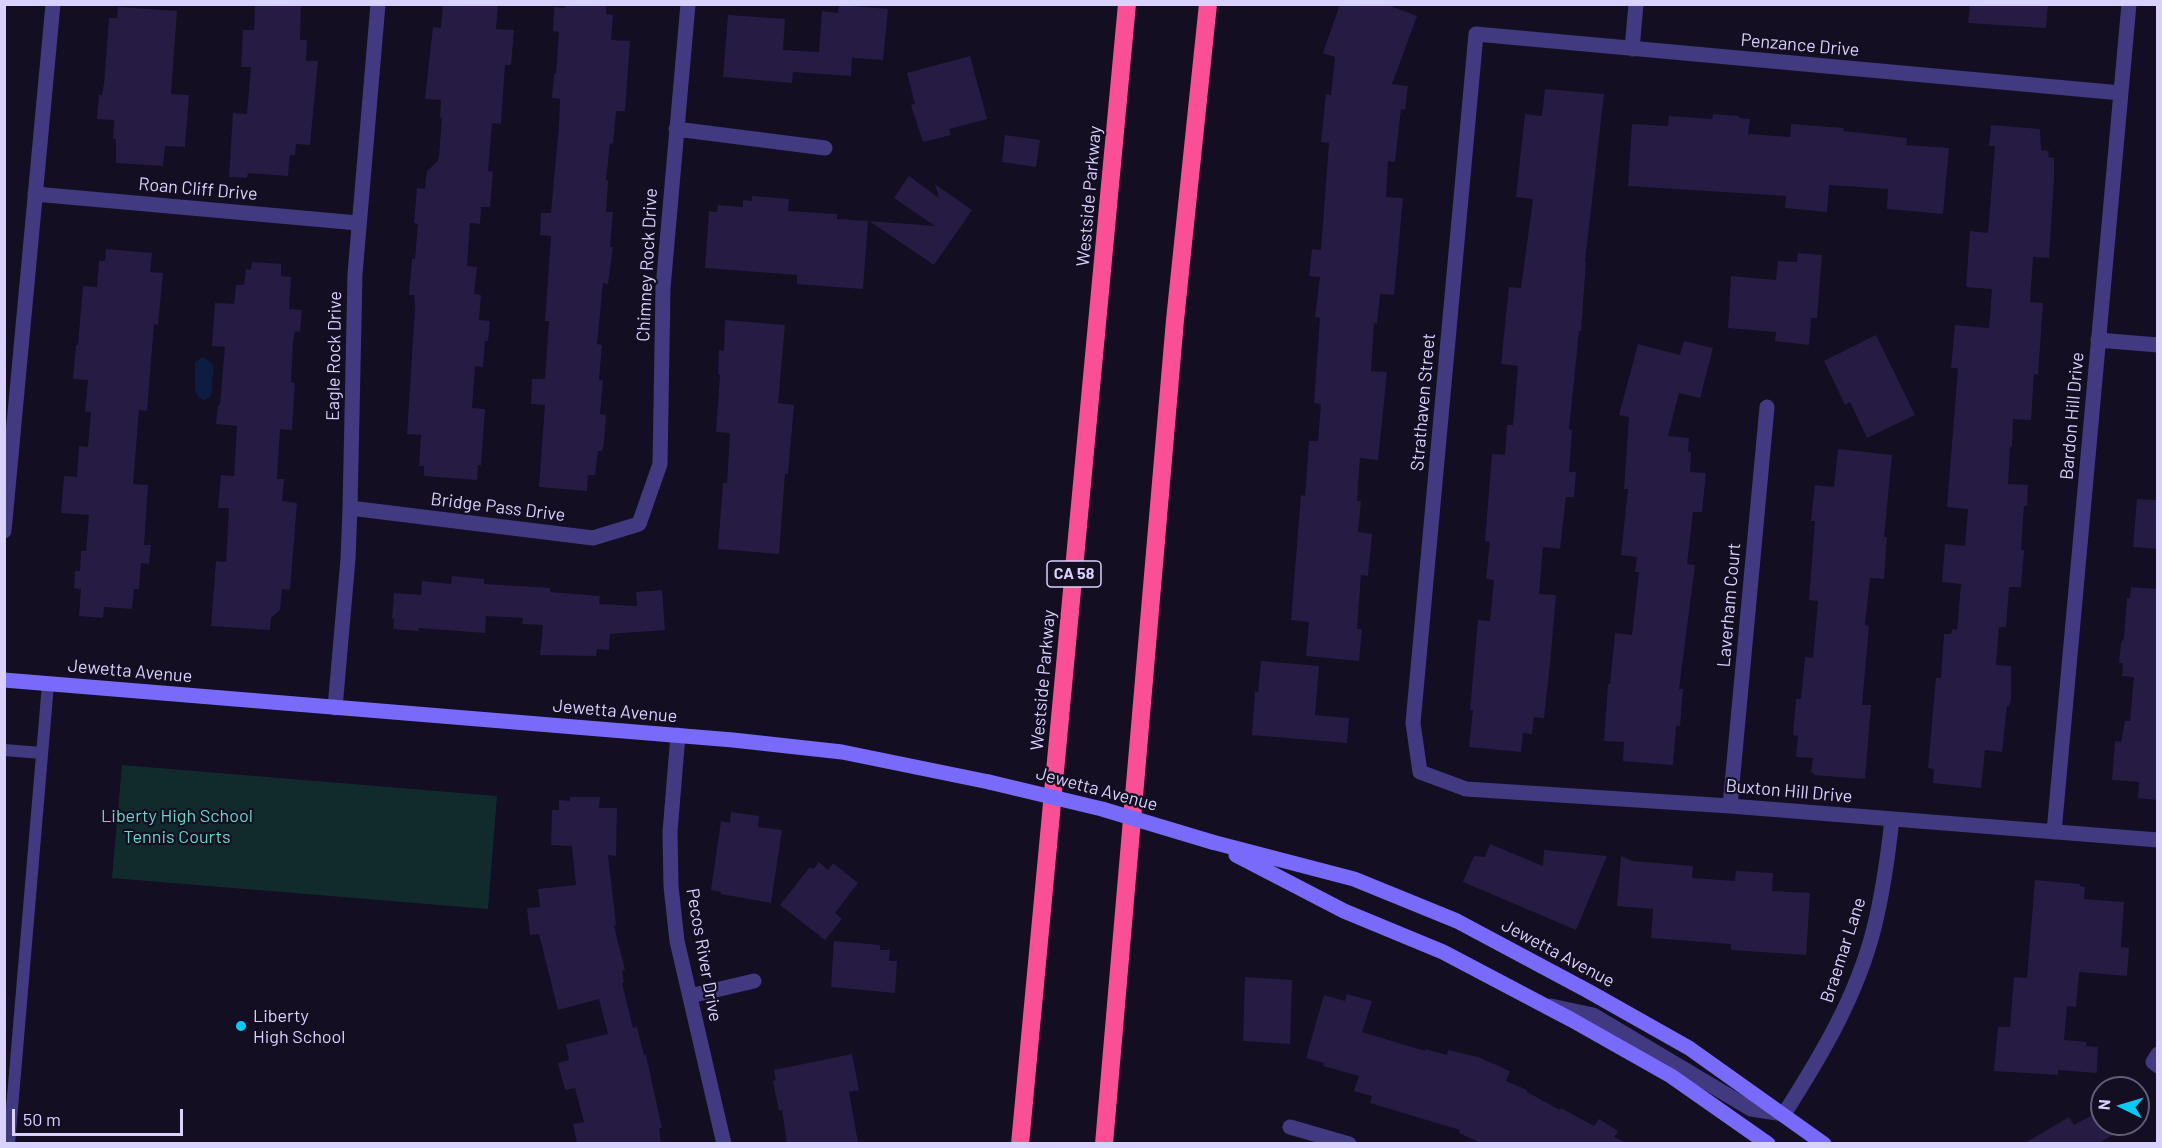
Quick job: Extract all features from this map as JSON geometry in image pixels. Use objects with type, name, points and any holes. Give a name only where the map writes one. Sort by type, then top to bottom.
[{"type":"highway","name":"Westside Parkway","points":[[1020,1143],[1127,4]]},
{"type":"highway","points":[[1104,1143],[1175,320],[1208,4]]},
{"type":"street","points":[[4,531],[53,4]]},
{"type":"street","name":"Eagle Rock Drive","points":[[334,708],[350,508],[354,274],[378,4]]},
{"type":"street","name":"Chimney Rock Drive","points":[[639,524],[660,464],[663,288],[688,4]]},
{"type":"street","points":[[1632,49],[1636,4]]},
{"type":"street","name":"Bardon Hill Drive","points":[[2054,832],[2129,4]]},
{"type":"street","name":"Penzance Drive","points":[[1476,34],[2121,93]]},
{"type":"street","name":"Strathaven Street","points":[[1420,772],[1413,723],[1476,34]]},
{"type":"street","points":[[676,129],[825,148]]},
{"type":"street","name":"Roan Cliff Drive","points":[[35,194],[358,224]]},
{"type":"street","points":[[2098,340],[2157,345]]},
{"type":"street","name":"Laverham Court","points":[[1730,806],[1767,407]]},
{"type":"street","name":"Bridge Pass Drive","points":[[350,508],[593,538],[639,524]]},
{"type":"street","name":"Jewetta Avenue","points":[[4,681],[678,735],[842,752],[989,782],[1102,809],[1212,842],[1354,879],[1457,921],[1588,990],[1689,1048],[1824,1143]]},
{"type":"street","name":"Pecos River Drive","points":[[678,735],[670,832],[671,886],[677,940],[724,1143]]},
{"type":"street","name":"Buxton Hill Drive","points":[[1420,772],[1466,789],[1730,806],[2157,840]]},
{"type":"street","name":"Braemar Lane","points":[[1784,1114],[1834,1031],[1857,981],[1874,929],[1886,876],[1892,819]]},
{"type":"street","name":"Jewetta Avenue","points":[[1212,842],[1344,911],[1443,952],[1545,1005],[1671,1076],[1769,1143]]},
{"type":"street","points":[[690,996],[754,981]]},
{"type":"street","points":[[1545,1005],[1593,1015],[1751,1109],[1784,1114]]},
{"type":"street","points":[[1290,1126],[1349,1143]]},
{"type":"lane","points":[[9,1143],[48,684]]},
{"type":"lane","points":[[4,750],[42,753]]},
{"type":"green space","name":"Liberty High School Tennis Courts","points":[[122,765],[497,796],[488,909],[112,878]]},
{"type":"water","points":[[202,357],[212,364],[214,369],[211,396],[204,400],[199,398],[195,390],[195,363]]},
{"type":"building","points":[[255,4],[301,4],[300,40],[307,40],[306,61],[318,61],[310,145],[296,144],[295,155],[290,155],[288,176],[248,173],[247,178],[229,177],[233,113],[247,114],[251,67],[241,67],[243,30],[254,30]]},
{"type":"building","points":[[443,4],[498,4],[496,29],[514,30],[511,65],[505,65],[501,124],[492,123],[488,171],[493,172],[490,207],[481,207],[480,224],[470,223],[467,266],[477,267],[474,294],[481,295],[479,320],[490,321],[488,341],[485,341],[483,367],[475,366],[472,408],[485,409],[481,465],[478,465],[477,480],[424,476],[424,466],[419,466],[421,435],[407,434],[415,308],[414,295],[409,295],[418,224],[414,223],[417,188],[425,189],[427,171],[437,162],[439,156],[441,100],[425,99],[433,27],[441,28]]},
{"type":"building","points":[[565,4],[606,4],[606,14],[613,15],[611,40],[630,41],[625,111],[616,111],[606,180],[608,181],[606,212],[613,212],[610,247],[613,247],[608,284],[603,283],[597,344],[602,345],[599,380],[603,380],[600,414],[606,415],[604,442],[602,451],[598,451],[595,475],[588,475],[587,491],[539,487],[545,405],[531,404],[532,379],[545,379],[549,321],[545,321],[551,236],[540,235],[541,213],[551,213],[559,125],[560,99],[552,98],[559,32],[553,31],[554,7],[565,8]]},
{"type":"building","points":[[1340,4],[1385,4],[1417,16],[1392,84],[1408,86],[1405,110],[1401,109],[1395,162],[1388,161],[1386,197],[1403,198],[1394,295],[1380,294],[1377,324],[1374,323],[1371,371],[1387,372],[1378,460],[1360,458],[1357,501],[1361,501],[1358,532],[1372,534],[1368,576],[1361,575],[1357,629],[1362,629],[1359,661],[1306,656],[1309,622],[1291,620],[1301,495],[1305,496],[1309,441],[1318,441],[1321,404],[1314,403],[1320,318],[1315,317],[1320,277],[1309,276],[1312,249],[1321,250],[1329,143],[1321,142],[1326,94],[1331,95],[1335,57],[1323,53]]},
{"type":"building","points":[[1970,4],[2048,4],[2046,28],[1968,23]]},
{"type":"building","points":[[839,5],[888,9],[883,60],[852,58],[851,76],[793,72],[792,83],[723,77],[728,15],[785,19],[783,50],[819,52],[822,11],[838,13]]},
{"type":"building","points":[[118,7],[177,11],[171,94],[189,95],[185,147],[165,146],[163,166],[116,163],[116,139],[113,139],[114,120],[97,119],[99,95],[102,95],[104,84],[109,18],[117,18]]},
{"type":"building","points":[[970,56],[987,119],[949,129],[951,135],[923,142],[911,105],[915,104],[907,73]]},
{"type":"building","points":[[1545,89],[1604,94],[1569,429],[1572,430],[1569,472],[1576,472],[1574,497],[1566,497],[1560,549],[1543,547],[1539,594],[1556,595],[1550,664],[1544,718],[1534,717],[1532,734],[1523,733],[1521,752],[1469,747],[1473,710],[1470,710],[1478,620],[1490,621],[1494,580],[1486,579],[1490,542],[1485,541],[1492,454],[1505,455],[1507,425],[1513,425],[1518,366],[1501,364],[1509,287],[1521,288],[1533,199],[1516,197],[1525,114],[1542,116]]},
{"type":"building","points":[[1713,114],[1750,119],[1748,134],[1790,137],[1791,124],[1844,128],[1843,131],[1907,138],[1906,145],[1949,148],[1943,214],[1887,209],[1888,189],[1829,185],[1827,212],[1785,208],[1786,196],[1628,186],[1632,124],[1668,126],[1669,116],[1712,119]]},
{"type":"building","points":[[1991,125],[2040,129],[2041,150],[2049,151],[2048,157],[2054,158],[2054,180],[2049,258],[2033,257],[2030,302],[2043,303],[2038,375],[2034,374],[2031,420],[2013,419],[2012,447],[2010,447],[2008,484],[2028,485],[2027,506],[2024,506],[2021,587],[2009,587],[2006,627],[1999,627],[1996,665],[2011,666],[2011,699],[2007,706],[2002,752],[1985,750],[1981,788],[1933,783],[1934,769],[1928,768],[1936,678],[1941,678],[1944,634],[1951,634],[1952,629],[1957,630],[1961,584],[1942,582],[1945,544],[1965,546],[1968,509],[1947,507],[1958,368],[1951,368],[1955,325],[1989,328],[1992,289],[1966,287],[1970,231],[1988,233],[1995,146],[1989,146]]},
{"type":"building","points":[[1005,135],[1040,140],[1036,167],[1002,162]]},
{"type":"building","points":[[909,176],[939,198],[935,184],[972,210],[934,265],[869,221],[935,226],[894,198]]},
{"type":"building","points":[[752,196],[789,199],[788,211],[837,214],[837,219],[868,221],[863,289],[797,284],[797,275],[705,268],[709,211],[717,212],[718,205],[743,207],[743,200],[752,201]]},
{"type":"building","points":[[106,249],[152,253],[150,272],[163,273],[158,325],[154,324],[147,411],[139,410],[133,484],[148,485],[144,545],[151,545],[149,564],[141,563],[139,589],[134,589],[132,609],[104,607],[103,618],[79,616],[81,589],[74,588],[75,571],[80,571],[81,551],[86,551],[89,515],[61,513],[64,476],[77,477],[79,446],[88,447],[91,412],[85,412],[88,380],[73,379],[83,286],[97,287],[99,261],[105,261]]},
{"type":"building","points":[[1798,253],[1822,255],[1817,318],[1811,318],[1809,345],[1775,341],[1776,332],[1728,328],[1731,276],[1776,280],[1778,261],[1797,262]]},
{"type":"building","points":[[252,262],[281,264],[281,276],[291,277],[289,309],[302,310],[300,332],[295,331],[293,343],[291,382],[295,383],[292,430],[280,429],[277,479],[284,479],[282,501],[297,503],[290,590],[282,589],[280,610],[271,618],[270,630],[211,626],[216,561],[226,562],[229,508],[218,508],[221,475],[234,476],[237,426],[216,424],[225,347],[212,346],[215,303],[234,304],[236,285],[244,285],[246,269],[251,270]]},
{"type":"building","points":[[725,320],[785,325],[778,403],[794,405],[788,474],[785,474],[779,554],[718,549],[723,483],[727,483],[730,433],[716,432],[720,375],[718,374],[719,350],[724,351]]},
{"type":"building","points":[[1876,335],[1915,415],[1867,438],[1850,402],[1845,405],[1824,361]]},
{"type":"building","points":[[1684,341],[1713,348],[1700,398],[1679,393],[1668,436],[1689,438],[1690,472],[1706,473],[1702,512],[1693,512],[1687,564],[1695,565],[1679,689],[1683,689],[1680,726],[1676,726],[1673,765],[1623,761],[1624,742],[1604,741],[1615,633],[1632,635],[1639,572],[1635,572],[1637,557],[1621,555],[1628,489],[1624,489],[1629,417],[1619,415],[1638,344],[1680,355]]},
{"type":"building","points":[[1838,449],[1892,455],[1884,537],[1887,537],[1884,579],[1870,578],[1865,625],[1869,626],[1862,705],[1871,705],[1865,779],[1814,775],[1811,772],[1813,758],[1796,757],[1798,736],[1793,735],[1796,699],[1801,699],[1805,657],[1813,658],[1818,601],[1809,600],[1815,521],[1811,521],[1815,485],[1834,487]]},
{"type":"building","points":[[2137,499],[2157,500],[2157,549],[2133,547]]},
{"type":"building","points":[[452,576],[484,579],[484,584],[550,588],[550,592],[600,596],[599,604],[637,606],[636,592],[662,590],[665,630],[610,634],[609,650],[597,649],[596,656],[540,655],[543,625],[522,624],[523,618],[486,616],[485,633],[419,628],[418,631],[393,629],[394,593],[421,595],[422,581],[451,584]]},
{"type":"building","points":[[2131,587],[2157,589],[2157,800],[2138,798],[2139,782],[2112,780],[2115,741],[2121,742],[2125,721],[2130,721],[2134,677],[2122,676],[2123,663],[2119,663],[2121,643],[2124,638],[2127,598],[2130,598]]},
{"type":"building","points":[[1261,661],[1319,666],[1315,715],[1349,718],[1347,743],[1252,735],[1255,691],[1258,692]]},
{"type":"building","points":[[570,797],[600,797],[599,808],[617,808],[616,856],[608,855],[616,925],[614,926],[625,970],[622,971],[624,982],[622,983],[633,1028],[637,1027],[644,1055],[646,1055],[662,1128],[659,1128],[661,1143],[577,1143],[573,1124],[584,1122],[575,1088],[565,1090],[558,1063],[569,1060],[566,1044],[608,1034],[599,999],[558,1010],[539,934],[530,935],[527,908],[540,907],[538,889],[576,885],[572,846],[551,845],[552,810],[559,810],[559,800],[570,801]]},
{"type":"building","points":[[731,812],[759,816],[758,827],[782,830],[771,903],[711,890],[721,821],[730,823]]},
{"type":"building","points":[[1490,844],[1543,866],[1544,850],[1607,856],[1576,930],[1463,882],[1474,856],[1485,857]]},
{"type":"building","points":[[1621,856],[1633,861],[1693,866],[1692,878],[1735,881],[1736,871],[1773,873],[1772,891],[1810,893],[1806,955],[1731,950],[1731,944],[1651,938],[1653,909],[1617,906]]},
{"type":"building","points":[[819,862],[828,870],[833,863],[858,883],[835,913],[842,919],[825,940],[780,905],[810,867],[813,869]]},
{"type":"building","points":[[2035,880],[2080,884],[2085,887],[2084,899],[2124,902],[2121,947],[2129,948],[2127,976],[2079,972],[2076,1007],[2067,1006],[2064,1040],[2087,1042],[2086,1046],[2098,1047],[2097,1073],[2058,1070],[2058,1075],[1994,1071],[1998,1027],[2010,1027],[2014,977],[2027,978]]},
{"type":"building","points":[[834,941],[880,945],[880,950],[890,950],[889,961],[897,961],[895,993],[831,987]]},
{"type":"building","points":[[1245,977],[1292,980],[1290,1044],[1243,1041]]},
{"type":"building","points":[[1347,994],[1372,1001],[1362,1032],[1425,1051],[1425,1049],[1447,1055],[1448,1050],[1478,1057],[1510,1071],[1506,1081],[1527,1090],[1560,1110],[1561,1108],[1594,1126],[1599,1119],[1618,1131],[1614,1137],[1626,1143],[1481,1143],[1459,1133],[1460,1130],[1370,1103],[1372,1096],[1354,1091],[1359,1076],[1323,1066],[1324,1063],[1306,1058],[1324,995],[1345,1001]]},
{"type":"building","points":[[852,1054],[859,1090],[849,1092],[858,1143],[787,1143],[782,1110],[779,1111],[773,1081],[776,1080],[774,1070]]},
{"type":"building","points":[[2090,1116],[2090,1136],[2111,1136],[2099,1143],[2025,1143],[2069,1117],[2074,1125]]},
{"type":"place","name":"Liberty High School","points":[[241,1026]]}]
